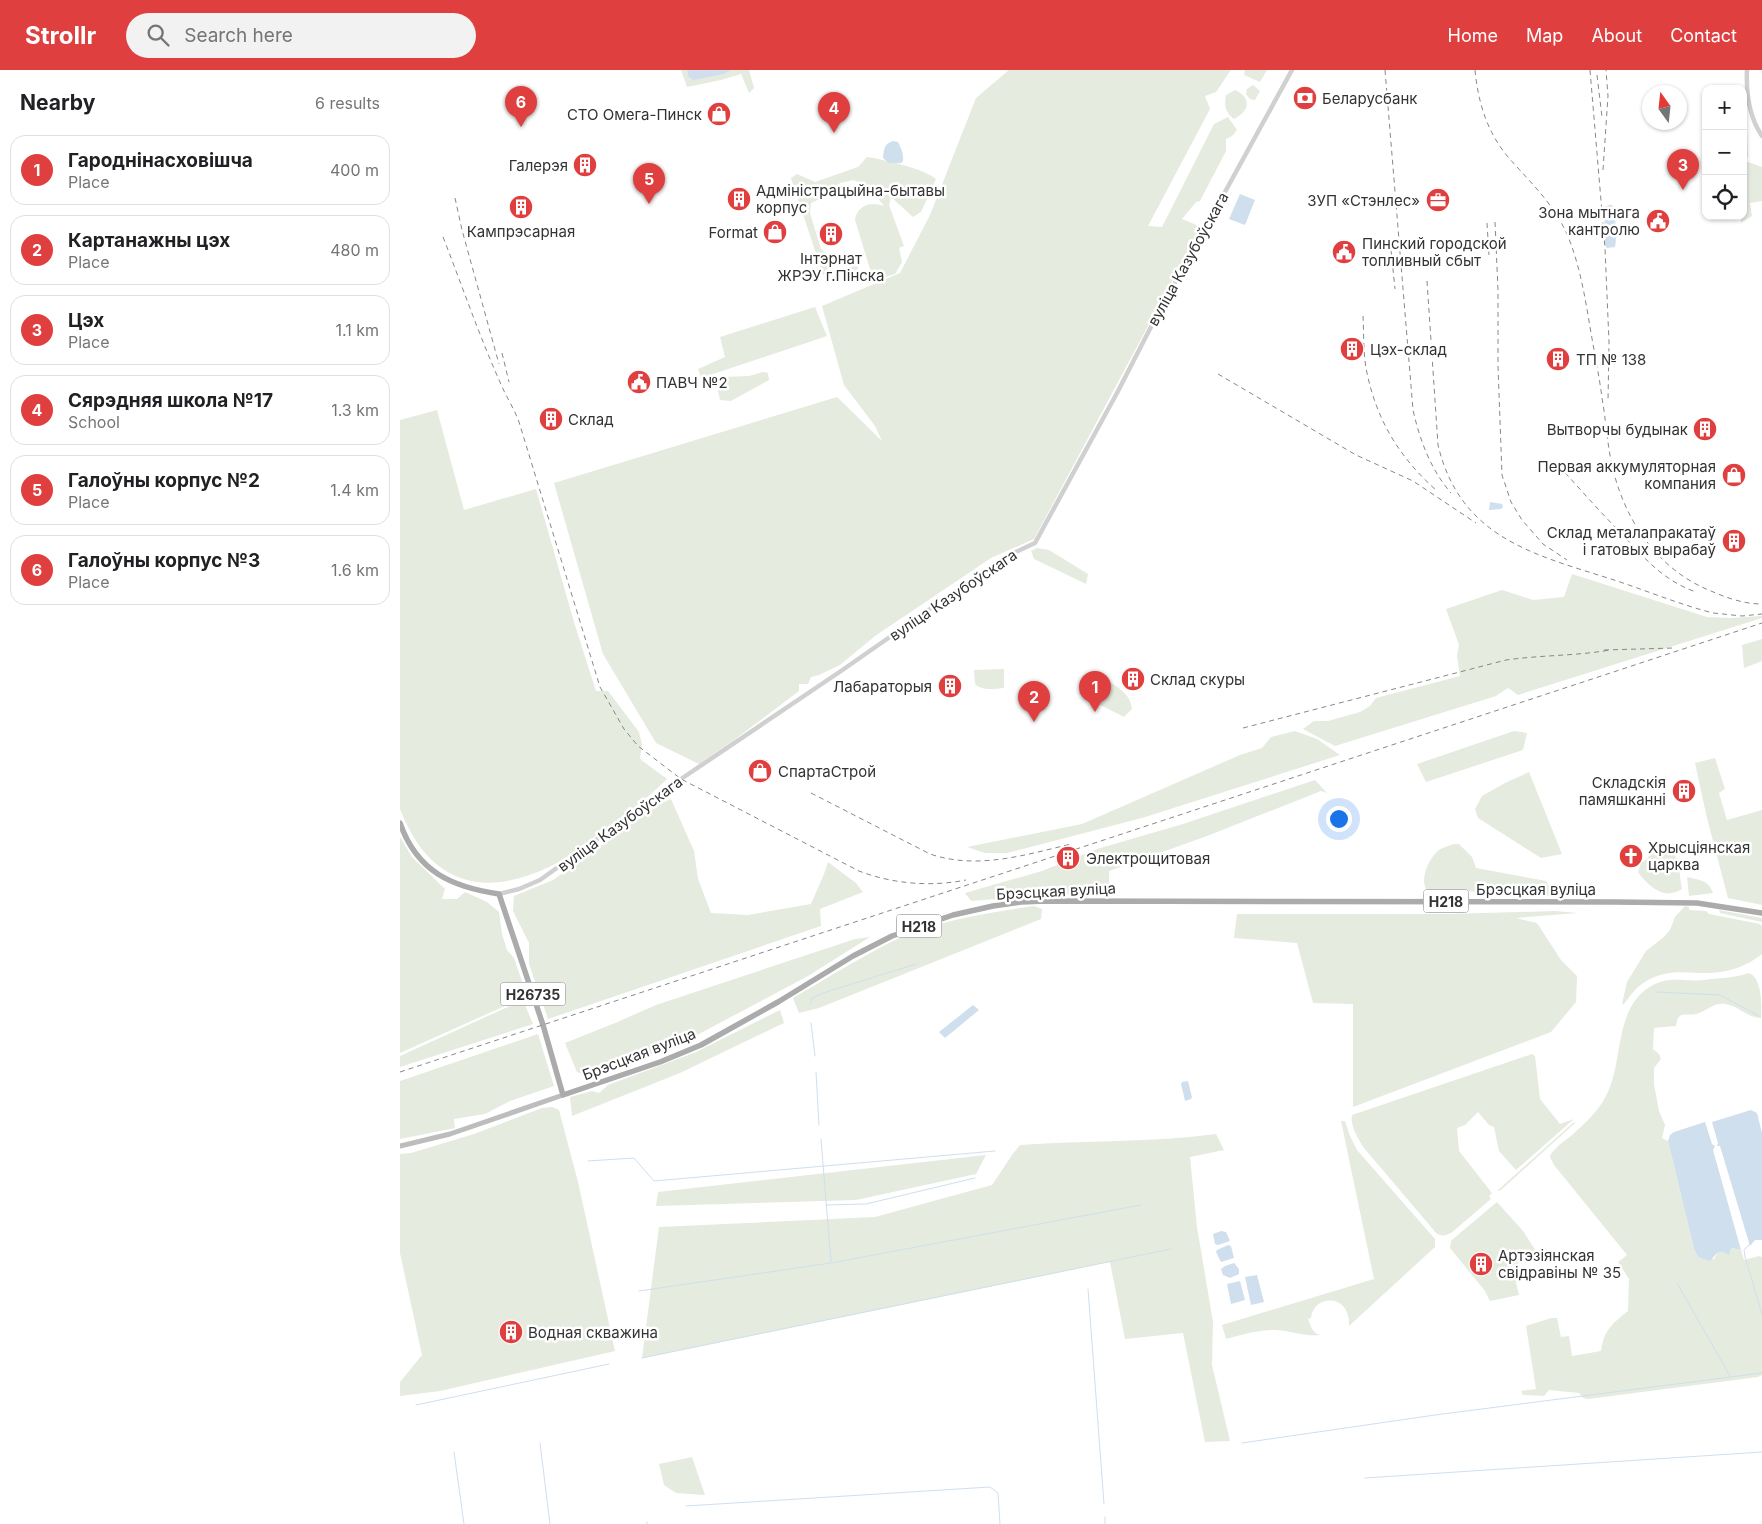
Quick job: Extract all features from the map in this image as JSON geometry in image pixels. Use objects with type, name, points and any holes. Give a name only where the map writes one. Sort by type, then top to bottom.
[{"type":"main road","points":[[400,824],[406,840],[415,853],[437,875],[462,887],[499,894]]},
{"type":"main road","name":"Н26735","points":[[499,894],[543,1024],[563,1095]]},
{"type":"main road","name":"Брэсцкая вуліца","points":[[400,1146],[450,1134],[660,1062],[701,1045],[778,1002],[853,956],[892,936],[953,915],[993,906],[1021,902],[1056,901],[1615,902],[1697,903],[1762,913]]},
{"type":"street","name":"вуліца Казубоўскага","points":[[499,894],[520,889],[540,880],[953,593],[1006,557],[1035,543],[1292,70]]},
{"type":"street","points":[[1747,70],[1746,90],[1754,120],[1762,136]]},
{"type":"shaded area","points":[[681,70],[687,70],[688,76],[724,74],[732,70],[749,70],[754,88],[749,93],[741,74],[687,87]]},
{"type":"shaded area","points":[[1009,70],[1231,70],[1216,92],[1205,96],[1210,109],[1148,226],[1162,227],[1214,124],[1228,117],[1237,130],[1226,139],[1226,151],[1200,201],[1196,202],[1182,219],[1201,227],[1034,539],[991,558],[875,636],[840,665],[811,677],[808,684],[799,684],[799,691],[699,764],[656,743],[603,654],[554,483],[837,397],[882,441],[875,426],[844,385],[822,306],[900,273],[930,215],[976,98]]},
{"type":"shaded area","points":[[1245,70],[1267,70],[1260,82],[1244,75]]},
{"type":"shaded area","points":[[1253,85],[1260,91],[1255,100],[1250,99],[1246,94],[1247,89]]},
{"type":"shaded area","points":[[1235,90],[1244,97],[1247,104],[1243,112],[1234,119],[1227,111],[1225,102],[1226,95]]},
{"type":"shaded area","points":[[867,157],[913,168],[936,179],[921,212],[913,217],[891,197],[889,205],[904,246],[899,248],[902,262],[895,274],[885,277],[873,273],[870,269],[855,220],[856,215],[865,206],[874,204],[884,206],[867,185],[853,180],[840,183],[824,197],[811,203],[810,213],[821,249],[826,253],[830,262],[827,274],[823,275],[791,178],[797,174],[815,182],[858,167]]},
{"type":"shaded area","points":[[1747,162],[1762,167],[1762,201],[1750,203],[1752,216],[1747,219]]},
{"type":"shaded area","points":[[857,264],[860,278],[852,279],[849,266]]},
{"type":"shaded area","points":[[815,307],[827,336],[701,378],[698,369],[725,357],[720,337]]},
{"type":"shaded area","points":[[763,372],[768,373],[769,380],[731,401],[720,400],[717,386],[722,377],[749,376]]},
{"type":"shaded area","points":[[437,410],[464,510],[536,489],[596,691],[608,691],[639,732],[642,744],[640,759],[667,779],[637,805],[564,859],[524,877],[500,882],[478,882],[459,877],[441,868],[425,853],[412,834],[400,809],[400,420]]},
{"type":"shaded area","points":[[1037,548],[1049,550],[1088,574],[1086,584],[1034,559],[1031,551]]},
{"type":"shaded area","points":[[1572,574],[1707,617],[1762,616],[1762,618],[1518,695],[1508,688],[1496,696],[1335,746],[1303,729],[1314,721],[1328,721],[1360,712],[1370,706],[1376,698],[1460,676],[1457,656],[1459,645],[1446,609],[1502,590],[1533,600],[1564,597]]},
{"type":"shaded area","points":[[1762,639],[1762,661],[1744,668],[1742,645]]},
{"type":"shaded area","points":[[1004,669],[1004,688],[985,689],[975,684],[974,670]]},
{"type":"shaded area","points":[[1088,674],[1102,678],[1116,686],[1127,696],[1131,702],[1132,709],[1124,717],[1079,694],[1085,676]]},
{"type":"shaded area","points":[[1295,731],[1317,739],[1340,755],[1142,818],[1007,853],[985,853],[967,847],[1082,824],[1240,755],[1262,748],[1271,737]]},
{"type":"shaded area","points":[[1514,731],[1527,733],[1523,750],[1426,782],[1417,764]]},
{"type":"shaded area","points":[[1715,758],[1725,789],[1719,793],[1727,820],[1762,810],[1762,905],[1728,898],[1695,763]]},
{"type":"shaded area","points":[[1529,772],[1562,854],[1541,858],[1478,818],[1475,809],[1482,796]]},
{"type":"shaded area","points":[[1315,780],[1327,793],[1321,791],[1207,836],[1109,871],[1109,893],[971,901],[965,893],[1042,871],[1097,849],[1183,824]]},
{"type":"shaded area","points":[[671,799],[694,851],[698,879],[711,913],[748,915],[811,904],[828,862],[856,883],[863,892],[820,909],[821,926],[548,1019],[529,964],[529,943],[513,911],[514,896],[553,880],[660,804]]},
{"type":"shaded area","points":[[400,837],[412,857],[445,889],[442,899],[457,899],[465,892],[487,902],[499,912],[502,934],[507,950],[514,958],[527,996],[400,1053]]},
{"type":"shaded area","points":[[1459,844],[1472,857],[1476,868],[1546,881],[1555,896],[1426,889],[1424,879],[1426,868],[1432,858],[1441,849]]},
{"type":"shaded area","points":[[1663,845],[1673,851],[1678,863],[1682,889],[1675,892],[1663,893],[1657,890],[1638,872],[1641,863],[1647,859],[1656,847]]},
{"type":"shaded area","points":[[1687,877],[1706,883],[1713,893],[1689,896]]},
{"type":"shaded area","points":[[1034,906],[1042,909],[1041,919],[819,1008],[799,1013],[793,998],[893,941],[945,923]]},
{"type":"shaded area","points":[[1685,906],[1689,907],[1689,910],[1706,911],[1709,914],[1760,924],[1762,926],[1762,954],[1748,963],[1725,971],[1659,975],[1642,984],[1622,1004],[1627,982],[1646,951],[1664,937],[1670,930],[1675,917]]},
{"type":"shaded area","points":[[1719,910],[1762,918],[1762,922],[1720,913]]},
{"type":"shaded area","points":[[1555,911],[1578,913],[1516,918],[1537,923],[1561,960],[1577,976],[1576,1002],[1551,1032],[1353,1107],[1353,1004],[1313,1003],[1297,943],[1234,938],[1237,914],[1450,914]]},
{"type":"shaded area","points":[[870,937],[808,976],[684,1042],[592,1077],[577,1072],[565,1043],[656,1005],[855,939]]},
{"type":"shaded area","points":[[1749,973],[1759,986],[1761,1018],[1752,1016],[1729,1005],[1721,1004],[1696,1014],[1680,1016],[1676,1026],[1654,1028],[1653,1049],[1659,1054],[1661,1059],[1654,1068],[1654,1084],[1659,1111],[1665,1125],[1662,1138],[1668,1141],[1694,1249],[1698,1257],[1714,1259],[1718,1252],[1731,1248],[1741,1250],[1744,1260],[1762,1257],[1762,1375],[1588,1399],[1583,1398],[1579,1393],[1549,1390],[1544,1396],[1523,1395],[1521,1391],[1536,1389],[1526,1326],[1557,1318],[1561,1337],[1569,1336],[1572,1356],[1601,1351],[1604,1338],[1610,1328],[1628,1311],[1629,1279],[1618,1262],[1627,1255],[1554,1165],[1550,1157],[1551,1154],[1595,1113],[1603,1102],[1612,1082],[1626,1019],[1632,1005],[1641,993],[1655,984],[1667,980],[1704,980]]},
{"type":"shaded area","points":[[523,1000],[533,1024],[400,1067],[400,1056]]},
{"type":"shaded area","points":[[780,1010],[784,1023],[680,1073],[572,1116],[570,1097],[592,1091],[599,1093],[608,1085],[694,1053]]},
{"type":"shaded area","points":[[538,1034],[554,1086],[510,1101],[485,1114],[454,1119],[455,1128],[400,1139],[400,1081]]},
{"type":"shaded area","points":[[1532,1054],[1535,1056],[1540,1099],[1560,1124],[1574,1119],[1516,1170],[1499,1151],[1494,1127],[1489,1125],[1478,1112],[1465,1125],[1457,1128],[1459,1151],[1492,1193],[1489,1196],[1491,1199],[1451,1233],[1447,1235],[1437,1234],[1364,1148],[1353,1128],[1352,1115]]},
{"type":"shaded area","points":[[552,1107],[559,1110],[578,1182],[615,1351],[440,1391],[400,1396],[400,1382],[422,1355],[400,1253],[400,1154],[411,1153],[474,1134],[542,1108]]},
{"type":"shaded area","points":[[1341,1121],[1345,1121],[1357,1150],[1435,1239],[1435,1247],[1349,1326],[1348,1315],[1344,1307],[1338,1303],[1324,1301],[1318,1304],[1313,1310],[1311,1318],[1308,1319],[1314,1331],[1321,1335],[1267,1330],[1226,1339],[1222,1325],[1374,1279]]},
{"type":"shaded area","points":[[1574,1122],[1501,1190],[1497,1191]]},
{"type":"shaded area","points":[[1216,1134],[1224,1150],[1190,1157],[1197,1227],[1213,1322],[1212,1365],[1230,1441],[1205,1442],[1183,1333],[1125,1339],[1110,1262],[642,1358],[659,1227],[875,1217],[992,1185],[1020,1145],[1168,1139]]},
{"type":"shaded area","points":[[986,1155],[976,1174],[856,1200],[656,1206],[658,1192]]},
{"type":"shaded area","points":[[1497,1202],[1523,1231],[1539,1256],[1512,1266],[1519,1295],[1490,1301],[1485,1291],[1450,1248],[1453,1239]]},
{"type":"shaded area","points":[[692,1457],[705,1495],[676,1493],[664,1485],[659,1464]]},
{"type":"water","points":[[687,70],[732,70],[724,74],[693,80],[688,76]]},
{"type":"water","points":[[893,141],[898,142],[903,153],[903,161],[901,163],[889,163],[883,158],[885,147]]},
{"type":"water","points":[[1240,194],[1255,200],[1245,225],[1229,219]]},
{"type":"water","points":[[1612,205],[1614,214],[1616,238],[1615,247],[1607,248],[1605,245],[1604,207]]},
{"type":"water","points":[[1490,502],[1502,504],[1503,507],[1501,509],[1489,510]]},
{"type":"water","points":[[973,1005],[979,1010],[945,1038],[939,1032]]},
{"type":"water","points":[[1188,1081],[1192,1097],[1185,1101],[1181,1084]]},
{"type":"water","points":[[1751,1110],[1757,1113],[1762,1133],[1762,1240],[1755,1240],[1750,1246],[1720,1146],[1717,1146],[1718,1143],[1712,1122]]},
{"type":"water","points":[[1705,1122],[1712,1144],[1715,1146],[1713,1150],[1741,1250],[1731,1248],[1729,1255],[1724,1252],[1718,1252],[1710,1261],[1698,1257],[1694,1249],[1668,1141],[1670,1135],[1674,1132]]},
{"type":"water","points":[[1221,1231],[1226,1232],[1230,1241],[1218,1245],[1215,1244],[1213,1234]]},
{"type":"water","points":[[1228,1245],[1231,1246],[1234,1258],[1221,1262],[1216,1252]]},
{"type":"water","points":[[1234,1263],[1239,1269],[1239,1274],[1230,1278],[1223,1275],[1221,1269]]},
{"type":"water","points":[[1257,1275],[1264,1302],[1251,1305],[1245,1277]]},
{"type":"water","points":[[1240,1281],[1245,1300],[1231,1304],[1227,1284]]},
{"type":"waterway","points":[[810,1005],[812,998],[823,993],[916,964]]},
{"type":"waterway","points":[[1656,992],[1720,995],[1759,1016]]},
{"type":"waterway","points":[[811,1023],[815,1056]]},
{"type":"waterway","points":[[816,1072],[819,1125]]},
{"type":"waterway","points":[[821,1139],[831,1262]]},
{"type":"waterway","points":[[588,1161],[634,1158],[654,1181],[995,1151]]},
{"type":"waterway","points":[[826,1205],[866,1204],[975,1178]]},
{"type":"waterway","points":[[639,1291],[831,1263],[1141,1205]]},
{"type":"waterway","points":[[1750,1244],[1744,1250],[1745,1257],[1762,1314]]},
{"type":"waterway","points":[[642,1358],[1171,1249]]},
{"type":"waterway","points":[[1677,1283],[1730,1376]]},
{"type":"waterway","points":[[1088,1289],[1104,1504]]},
{"type":"waterway","points":[[416,1405],[609,1364]]},
{"type":"waterway","points":[[1242,1443],[1435,1415],[1762,1373]]},
{"type":"waterway","points":[[540,1443],[550,1524]]},
{"type":"waterway","points":[[454,1452],[464,1524]]},
{"type":"waterway","points":[[1365,1478],[1762,1452]]},
{"type":"waterway","points":[[686,1506],[990,1487],[998,1493],[1000,1524]]},
{"type":"waterway","points":[[1105,1517],[1105,1524]]},
{"type":"railway","points":[[1385,70],[1413,410],[1419,433],[1432,465],[1451,493]]},
{"type":"railway","points":[[1475,70],[1481,105],[1494,137],[1508,157],[1550,205],[1564,227],[1573,250],[1586,305],[1612,465],[1625,505],[1635,524],[1646,541],[1660,556],[1692,582],[1729,598],[1742,602],[1762,604]]},
{"type":"railway","points":[[1590,70],[1605,248],[1609,342],[1608,402]]},
{"type":"railway","points":[[1603,170],[1608,96],[1606,70]]},
{"type":"railway","points":[[1597,75],[1602,117]]},
{"type":"railway","points":[[455,198],[499,364]]},
{"type":"railway","points":[[1495,222],[1502,475],[1511,502],[1522,520],[1543,544],[1567,560]]},
{"type":"railway","points":[[1487,223],[1489,255]]},
{"type":"railway","points":[[443,237],[488,353],[519,422],[600,687],[624,729],[638,746],[681,779],[859,871],[885,879],[912,883],[926,884],[966,880]]},
{"type":"railway","points":[[1391,250],[1395,289]]},
{"type":"railway","points":[[1427,281],[1438,445],[1449,476],[1463,501],[1482,521],[1503,537],[1527,550],[1687,605],[1713,613],[1742,616],[1762,614]]},
{"type":"railway","points":[[1363,316],[1366,366],[1377,407],[1401,452],[1436,490]]},
{"type":"railway","points":[[502,353],[509,382]]},
{"type":"railway","points":[[1218,374],[1356,455],[1413,481],[1476,523]]},
{"type":"railway","points":[[1559,466],[1655,568],[1674,582],[1696,592]]},
{"type":"railway","points":[[400,1072],[1762,623]]},
{"type":"railway","points":[[1604,650],[1674,648]]},
{"type":"railway","points":[[1243,728],[1506,660],[1610,650]]},
{"type":"railway","points":[[811,793],[930,854],[948,859],[965,861],[1001,859],[1071,844]]},
{"type":"place","name":"Беларусбанк","points":[[1305,98]]},
{"type":"place","name":"СТО Омега-Пинск","points":[[719,114]]},
{"type":"place","name":"Галоўны корпус №3","points":[[521,127]]},
{"type":"place","name":"Сярэдняя школа №17","points":[[834,133]]},
{"type":"place","name":"Галерэя","points":[[585,165]]},
{"type":"place","name":"Цэх","points":[[1683,190]]},
{"type":"place","name":"Адміністрацыйна-бытавы корпус","points":[[739,199]]},
{"type":"place","name":"ЗУП «Стэнлес»","points":[[1438,200]]},
{"type":"place","name":"Галоўны корпус №2","points":[[649,204]]},
{"type":"place","name":"Кампрэсарная","points":[[521,207]]},
{"type":"place","name":"Зона мытнага кантролю","points":[[1658,221]]},
{"type":"place","name":"Format","points":[[775,232]]},
{"type":"place","name":"Інтэрнат ЖРЭУ г.Пінска","points":[[831,234]]},
{"type":"place","name":"Пинский городской топливный сбыт","points":[[1344,252]]},
{"type":"place","name":"Цэх-склад","points":[[1352,349]]},
{"type":"place","name":"ТП № 138","points":[[1558,359]]},
{"type":"place","name":"ПАВЧ №2","points":[[639,382]]},
{"type":"place","name":"Склад","points":[[551,419]]},
{"type":"place","name":"Вытворчы будынак","points":[[1705,429]]},
{"type":"place","name":"Первая аккумуляторная компания","points":[[1734,475]]},
{"type":"place","name":"Склад металапракатаў і гатовых вырабаў","points":[[1734,541]]},
{"type":"place","name":"Склад скуры","points":[[1133,679]]},
{"type":"place","name":"Лабараторыя","points":[[950,686]]},
{"type":"place","name":"Гароднінасховішча","points":[[1095,712]]},
{"type":"place","name":"Картанажны цэх","points":[[1034,722]]},
{"type":"place","name":"СпартаСтрой","points":[[760,771]]},
{"type":"place","name":"Складскія памяшканні","points":[[1684,791]]},
{"type":"place","name":"Хрысціянская царква","points":[[1631,856]]},
{"type":"place","name":"Электрощитовая","points":[[1068,858]]},
{"type":"place","name":"Артэзіянская свідравіны № 35","points":[[1481,1264]]},
{"type":"place","name":"Водная скважина","points":[[511,1332]]}]
